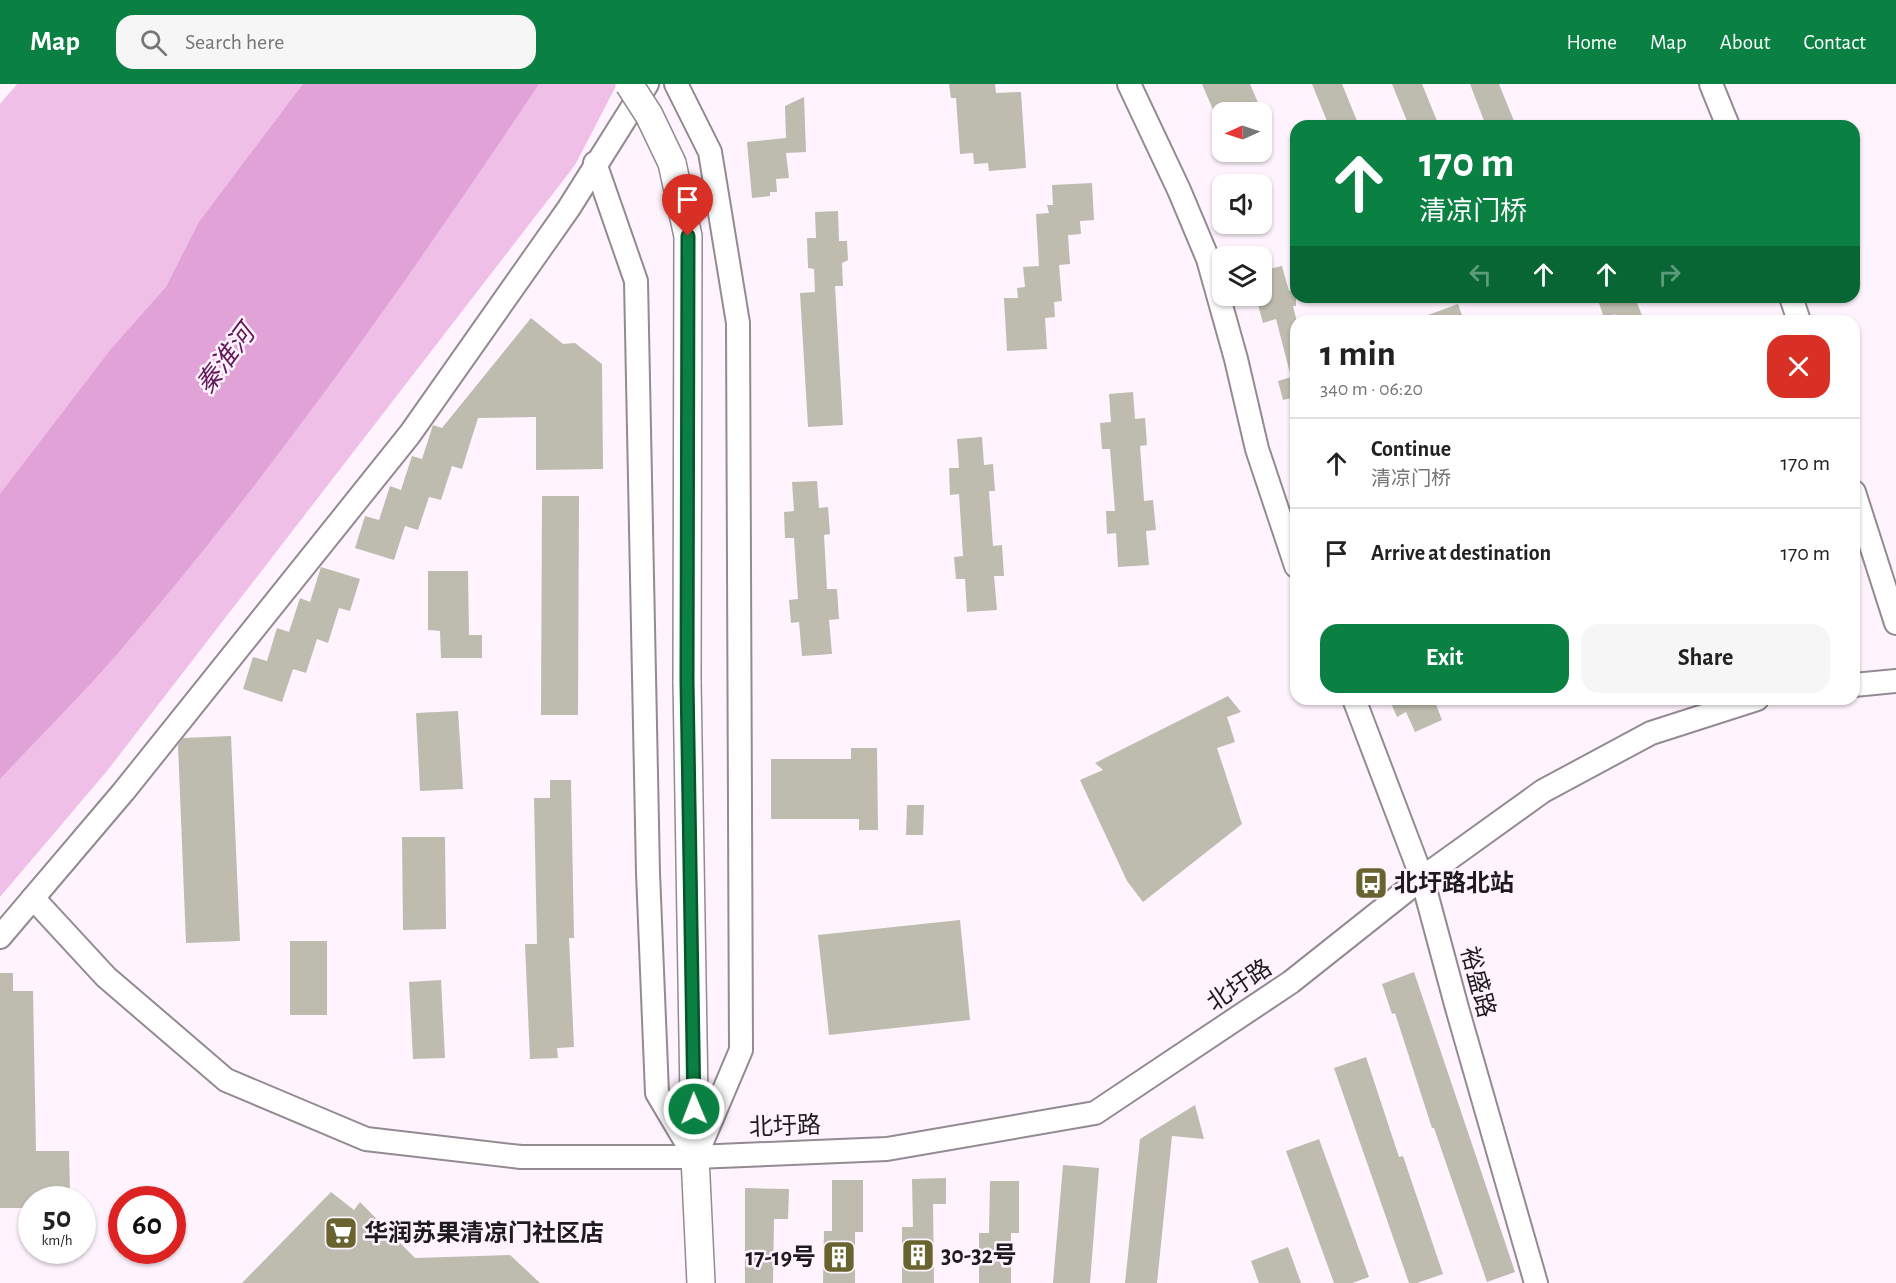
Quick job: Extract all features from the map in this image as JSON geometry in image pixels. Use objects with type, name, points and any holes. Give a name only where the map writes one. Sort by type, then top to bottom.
[{"type":"main road","points":[[628,84],[649,115],[672,163],[688,236],[687,681],[695,1157],[701,1283]]},
{"type":"street","points":[[0,937],[124,791],[410,434],[569,208],[595,163],[647,84]]},
{"type":"street","points":[[676,84],[710,152],[738,323],[741,1050],[695,1157]]},
{"type":"street","points":[[1129,84],[1179,190],[1208,260],[1236,359],[1257,449],[1290,548]]},
{"type":"street","points":[[1711,84],[1726,120]]},
{"type":"street","points":[[595,163],[636,281],[648,873],[657,1094],[695,1157]]},
{"type":"street","points":[[1860,511],[1896,622]]},
{"type":"street","points":[[1860,684],[1896,681]]},
{"type":"street","name":"裕盛路","points":[[1356,705],[1422,878],[1536,1283]]},
{"type":"street","name":"北圩路","points":[[33,898],[106,977],[226,1080],[366,1139],[521,1157],[695,1157],[887,1149],[1095,1113],[1291,982],[1422,878],[1543,791],[1641,738],[1739,705]]},
{"type":"shaded area","points":[[17,84],[617,84],[575,165],[107,771],[0,897],[0,104]]},
{"type":"water","name":"秦淮河","points":[[303,84],[539,84],[389,303],[230,516],[118,653],[0,779],[0,494],[111,349],[166,287],[199,222]]},
{"type":"building","points":[[949,84],[995,84],[996,93],[1021,92],[1026,168],[989,171],[988,163],[974,164],[973,153],[960,154],[956,98],[951,98]]},
{"type":"building","points":[[1202,84],[1250,84],[1258,102],[1212,102],[1212,107]]},
{"type":"building","points":[[1312,84],[1342,84],[1357,120],[1327,120]]},
{"type":"building","points":[[1392,84],[1422,84],[1437,120],[1407,120]]},
{"type":"building","points":[[1470,84],[1499,84],[1514,120],[1484,120]]},
{"type":"building","points":[[804,97],[806,152],[786,153],[789,178],[776,179],[777,192],[770,192],[770,196],[752,198],[747,142],[786,138],[785,106]]},
{"type":"building","points":[[1092,183],[1094,220],[1080,221],[1081,234],[1068,235],[1070,264],[1059,265],[1062,301],[1054,302],[1055,317],[1045,318],[1047,349],[1007,351],[1004,298],[1018,298],[1017,288],[1025,287],[1023,267],[1039,266],[1036,214],[1049,213],[1047,205],[1053,205],[1052,185]]},
{"type":"building","points":[[838,211],[839,241],[847,241],[848,260],[842,263],[843,286],[835,286],[843,425],[808,427],[800,293],[815,292],[814,269],[808,268],[807,238],[816,238],[815,212]]},
{"type":"building","points":[[1282,266],[1290,291],[1290,303],[1296,303],[1296,306],[1293,306],[1295,315],[1290,315],[1290,373],[1276,319],[1263,323],[1258,306],[1272,306],[1272,268]]},
{"type":"building","points":[[1599,303],[1637,303],[1642,315],[1615,314],[1603,315]]},
{"type":"building","points":[[1458,304],[1462,315],[1428,315]]},
{"type":"building","points":[[531,318],[563,344],[575,343],[602,364],[603,469],[536,470],[536,417],[478,418],[462,469],[452,466],[441,500],[429,497],[418,530],[405,526],[394,560],[355,548],[365,516],[379,520],[390,486],[401,490],[412,456],[422,459],[433,425],[442,428]]},
{"type":"building","points":[[1290,377],[1290,398],[1283,400],[1278,381]]},
{"type":"building","points":[[1133,392],[1135,419],[1145,418],[1147,445],[1140,446],[1144,501],[1153,500],[1156,530],[1146,531],[1149,565],[1118,567],[1116,533],[1107,534],[1106,511],[1115,511],[1110,449],[1102,449],[1100,423],[1111,422],[1109,394]]},
{"type":"building","points":[[982,437],[984,465],[993,464],[995,491],[989,491],[993,546],[1002,545],[1004,576],[994,576],[997,610],[967,612],[965,579],[956,579],[954,557],[963,556],[959,494],[950,495],[949,468],[959,468],[957,439]]},
{"type":"building","points":[[817,481],[819,508],[828,507],[830,534],[824,535],[827,589],[837,589],[839,619],[829,620],[832,654],[802,656],[799,622],[791,623],[789,600],[798,599],[794,538],[785,538],[784,512],[794,511],[792,482]]},
{"type":"building","points":[[542,496],[579,496],[578,715],[541,715]]},
{"type":"building","points":[[321,567],[360,579],[350,611],[339,608],[328,643],[317,639],[306,673],[293,669],[282,702],[243,689],[253,657],[267,661],[277,628],[289,632],[300,598],[310,602]]},
{"type":"building","points":[[428,571],[468,571],[469,635],[482,635],[482,658],[441,658],[440,631],[428,630]]},
{"type":"building","points":[[1228,696],[1241,712],[1227,717],[1235,742],[1217,748],[1242,824],[1143,902],[1127,881],[1080,780],[1103,770],[1095,763]]},
{"type":"building","points":[[1392,705],[1436,705],[1442,720],[1415,732],[1406,712],[1397,717]]},
{"type":"building","points":[[458,711],[463,789],[420,791],[416,713]]},
{"type":"building","points":[[231,736],[240,941],[186,943],[178,745],[183,738]]},
{"type":"building","points":[[851,748],[877,748],[878,830],[859,830],[859,819],[771,819],[771,759],[851,759]]},
{"type":"building","points":[[550,780],[571,780],[574,938],[569,938],[574,1047],[557,1048],[558,1058],[530,1059],[525,944],[537,944],[534,798],[550,798]]},
{"type":"building","points":[[907,805],[924,805],[923,835],[906,835]]},
{"type":"building","points":[[402,837],[445,837],[446,929],[403,930]]},
{"type":"building","points":[[960,920],[970,1020],[829,1035],[818,935]]},
{"type":"building","points":[[290,941],[327,941],[327,1015],[290,1015]]},
{"type":"building","points":[[1414,972],[1515,1272],[1487,1282],[1434,1128],[1432,1128],[1395,1013],[1392,1014],[1382,984]]},
{"type":"building","points":[[0,973],[13,973],[13,991],[33,991],[36,1151],[69,1151],[70,1186],[18,1186],[18,1208],[0,1208]]},
{"type":"building","points":[[441,980],[445,1058],[413,1059],[409,982]]},
{"type":"building","points":[[1366,1057],[1399,1157],[1403,1156],[1443,1274],[1417,1283],[1409,1283],[1334,1068]]},
{"type":"building","points":[[1195,1105],[1204,1139],[1172,1136],[1157,1283],[1125,1283],[1140,1139]]},
{"type":"building","points":[[1319,1139],[1369,1277],[1352,1283],[1334,1283],[1286,1151]]},
{"type":"building","points":[[1063,1165],[1099,1168],[1090,1283],[1053,1283]]},
{"type":"building","name":"30-32号","points":[[946,1178],[946,1204],[933,1204],[934,1283],[902,1283],[902,1227],[913,1227],[912,1179]]},
{"type":"building","points":[[832,1180],[863,1180],[863,1232],[855,1232],[855,1283],[823,1283],[824,1231],[832,1231]]},
{"type":"building","points":[[990,1181],[1019,1181],[1019,1233],[1011,1233],[1011,1283],[979,1283],[979,1233],[989,1233]]},
{"type":"building","points":[[745,1188],[789,1189],[788,1219],[774,1219],[773,1283],[745,1283]]},
{"type":"building","name":"华润苏果清凉门社区店","points":[[331,1192],[354,1210],[360,1202],[415,1258],[510,1255],[540,1283],[242,1283]]},
{"type":"building","points":[[1288,1247],[1301,1283],[1259,1283],[1251,1261]]},
{"type":"place","name":"北圩路北站","points":[[1371,883]]},
{"type":"place","name":"华润苏果清凉门社区店","points":[[341,1233]]},
{"type":"place","name":"30-32号","points":[[918,1255]]},
{"type":"place","name":"17-19号","points":[[839,1257]]},
{"type":"route","points":[[688,236],[687,681],[694,1109]]}]
